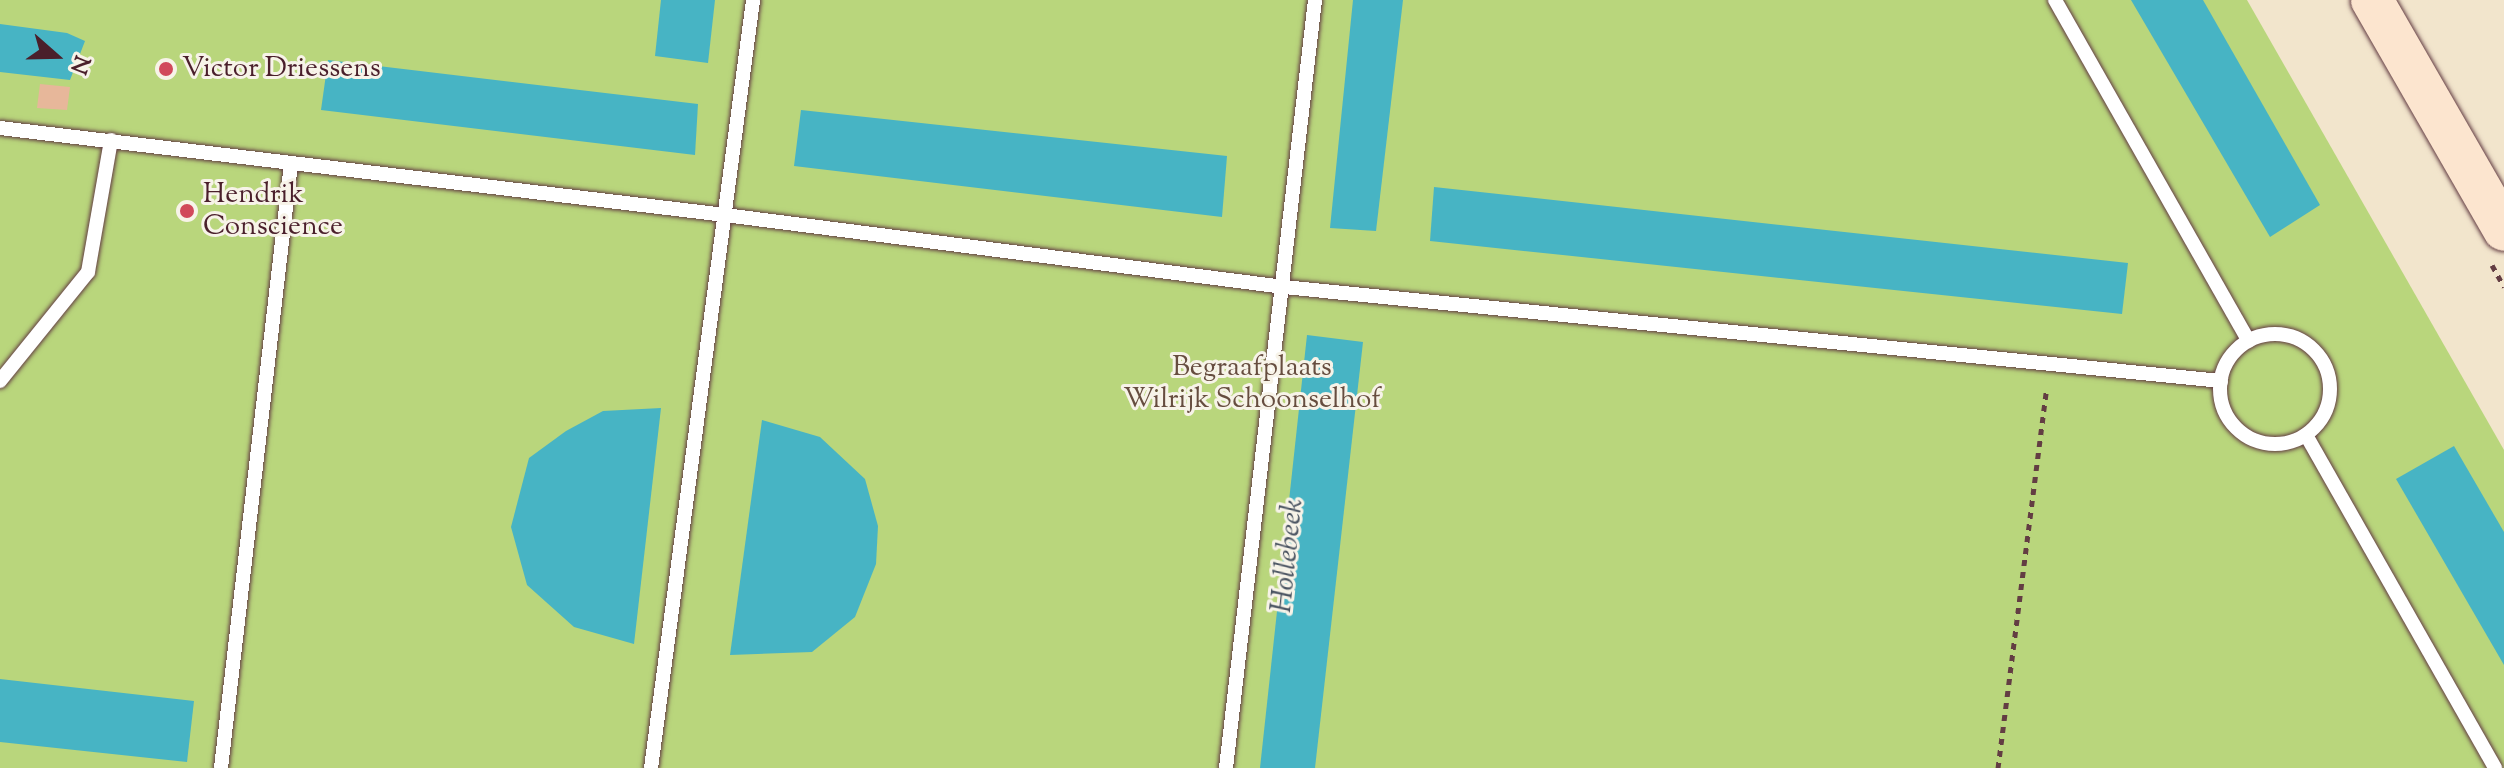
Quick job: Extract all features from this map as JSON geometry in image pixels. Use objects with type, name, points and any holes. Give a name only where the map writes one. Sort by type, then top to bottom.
[{"type":"main road","points":[[2372,0],[2504,230]]},
{"type":"lane","points":[[651,768],[753,0]]},
{"type":"lane","points":[[1226,768],[1315,0]]},
{"type":"lane","points":[[2055,0],[2249,341]]},
{"type":"lane","points":[[0,128],[725,215],[1284,287],[2221,381]]},
{"type":"lane","points":[[0,381],[88,272],[111,140]]},
{"type":"lane","points":[[221,768],[291,164]]},
{"type":"lane","points":[[2270,334],[2293,337],[2313,349],[2326,366],[2330,393],[2326,411],[2306,435],[2286,444],[2266,444],[2240,433],[2226,415],[2221,381],[2235,352],[2249,341],[2270,334]]},
{"type":"lane","points":[[2306,435],[2495,768]]},
{"type":"path","points":[[1998,768],[2050,364]]},
{"type":"green space","name":"Begraafplaats Wilrijk Schoonselhof","points":[[0,0],[2247,0],[2504,450],[2504,768],[0,768]]},
{"type":"water","points":[[661,0],[715,0],[708,63],[655,56]]},
{"type":"water","points":[[1353,0],[1403,0],[1376,231],[1330,228]]},
{"type":"water","points":[[2131,0],[2203,0],[2320,205],[2270,237]]},
{"type":"water","points":[[0,24],[67,33],[85,41],[70,80],[0,72]]},
{"type":"water","points":[[328,60],[698,104],[695,155],[321,110]]},
{"type":"water","points":[[801,110],[1227,156],[1222,217],[794,166]]},
{"type":"water","points":[[1434,187],[2128,263],[2122,314],[1430,241]]},
{"type":"water","name":"Hollebeek","points":[[1307,335],[1363,342],[1315,768],[1260,768]]},
{"type":"water","points":[[661,408],[634,644],[574,627],[527,585],[511,527],[529,458],[566,431],[603,411]]},
{"type":"water","points":[[762,420],[820,437],[865,479],[878,526],[876,564],[855,617],[812,652],[730,655]]},
{"type":"water","points":[[2454,446],[2504,532],[2504,665],[2396,479]]},
{"type":"water","points":[[0,679],[194,701],[187,762],[0,742]]},
{"type":"building","points":[[40,84],[70,87],[67,110],[37,108]]},
{"type":"place","name":"Victor Driessens","points":[[166,69]]},
{"type":"place","name":"Hendrik Conscience","points":[[187,211]]}]
